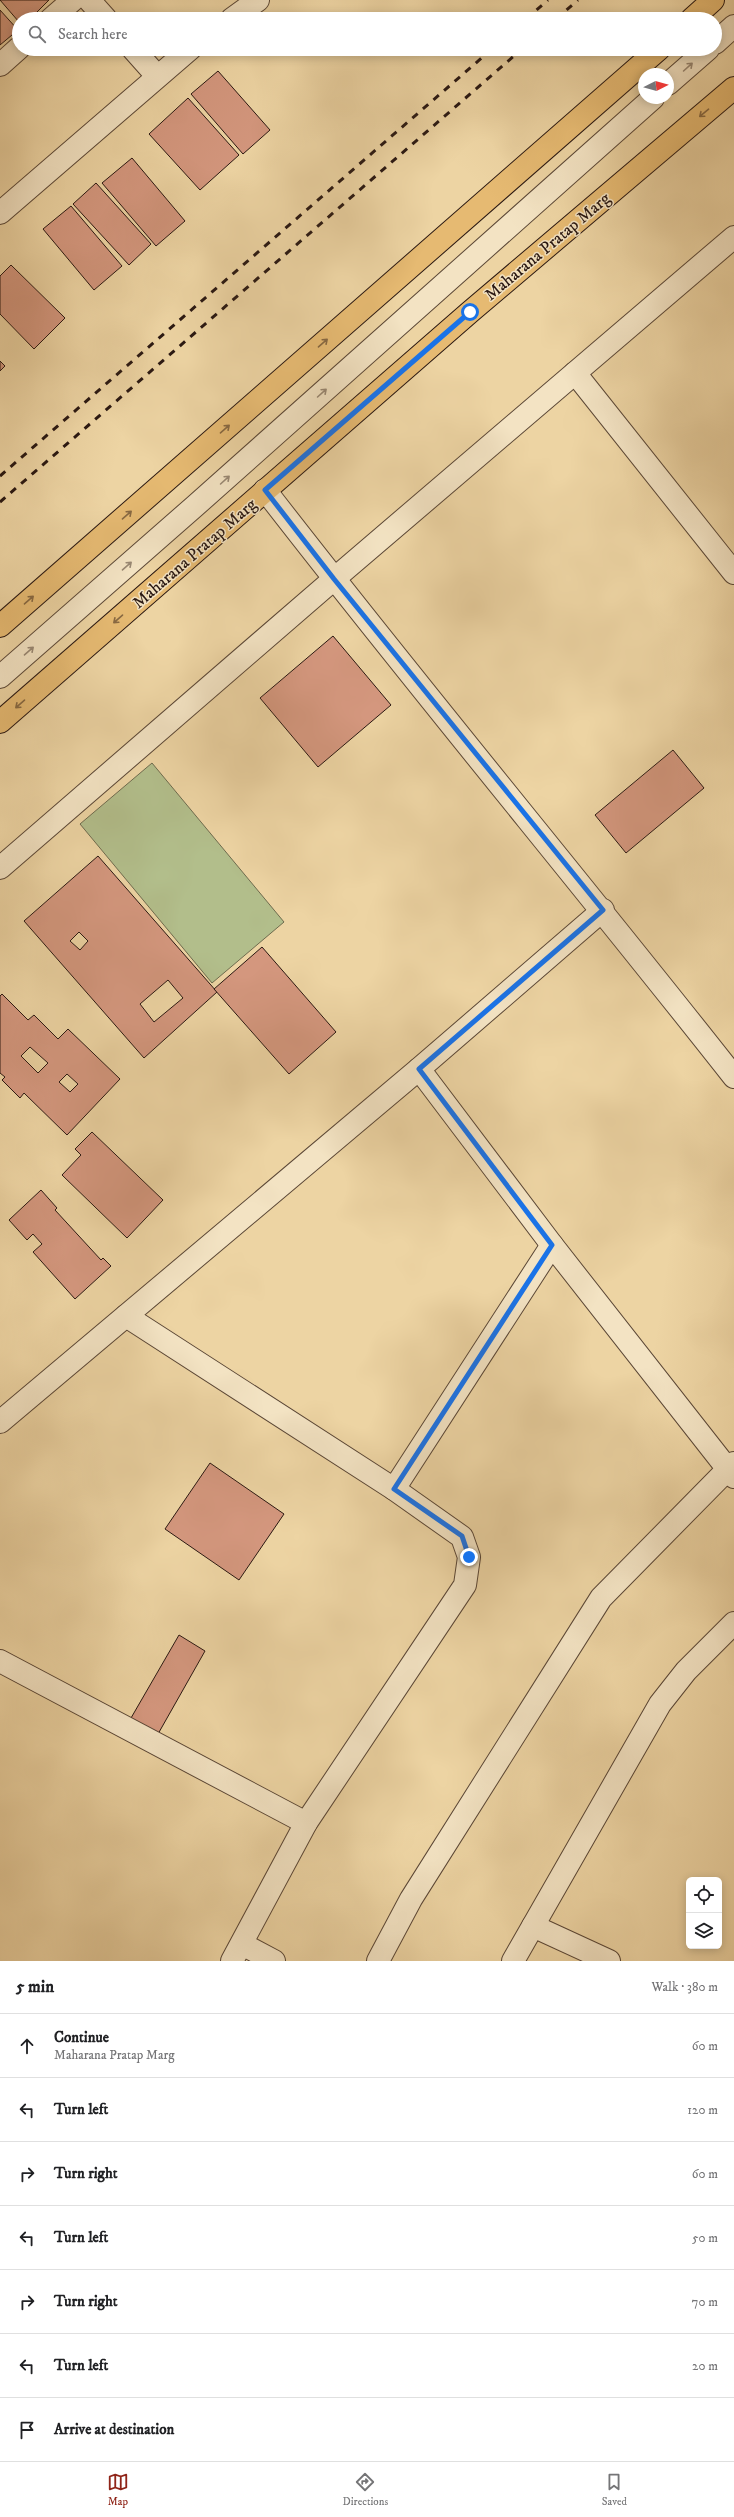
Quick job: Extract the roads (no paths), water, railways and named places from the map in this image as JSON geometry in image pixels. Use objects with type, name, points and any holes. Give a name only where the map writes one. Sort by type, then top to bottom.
[{"type":"main road","points":[[700,12],[713,0]]},
{"type":"main road","points":[[0,626],[651,56]]},
{"type":"main road","name":"Maharana Pratap Marg","points":[[0,722],[470,312],[734,88]]},
{"type":"street","points":[[59,12],[73,0]]},
{"type":"street","points":[[89,0],[100,12]]},
{"type":"street","points":[[722,37],[734,26]]},
{"type":"street","points":[[0,65],[12,54]]},
{"type":"street","points":[[139,56],[157,76]]},
{"type":"street","points":[[0,214],[181,56]]},
{"type":"street","points":[[674,79],[700,56]]},
{"type":"street","points":[[0,677],[195,506],[646,104]]},
{"type":"street","points":[[0,868],[334,579],[734,237]]},
{"type":"street","points":[[575,373],[734,573]]},
{"type":"street","points":[[265,490],[334,579],[603,910],[734,1077]]},
{"type":"street","points":[[0,1422],[419,1069],[603,910]]},
{"type":"street","points":[[378,1961],[411,1899],[601,1598],[732,1469],[552,1245],[419,1069]]},
{"type":"street","points":[[394,1489],[552,1245]]},
{"type":"street","points":[[126,1316],[394,1489],[462,1536],[469,1557],[465,1585],[306,1824],[237,1952],[274,1961]]},
{"type":"street","points":[[513,1961],[660,1704],[686,1671],[734,1623]]},
{"type":"street","points":[[0,1661],[306,1824]]},
{"type":"street","points":[[533,1926],[609,1961]]},
{"type":"railway","points":[[534,12],[548,0]]},
{"type":"railway","points":[[564,12],[578,0]]},
{"type":"railway","points":[[0,476],[484,56]]},
{"type":"railway","points":[[0,502],[514,56]]}]
